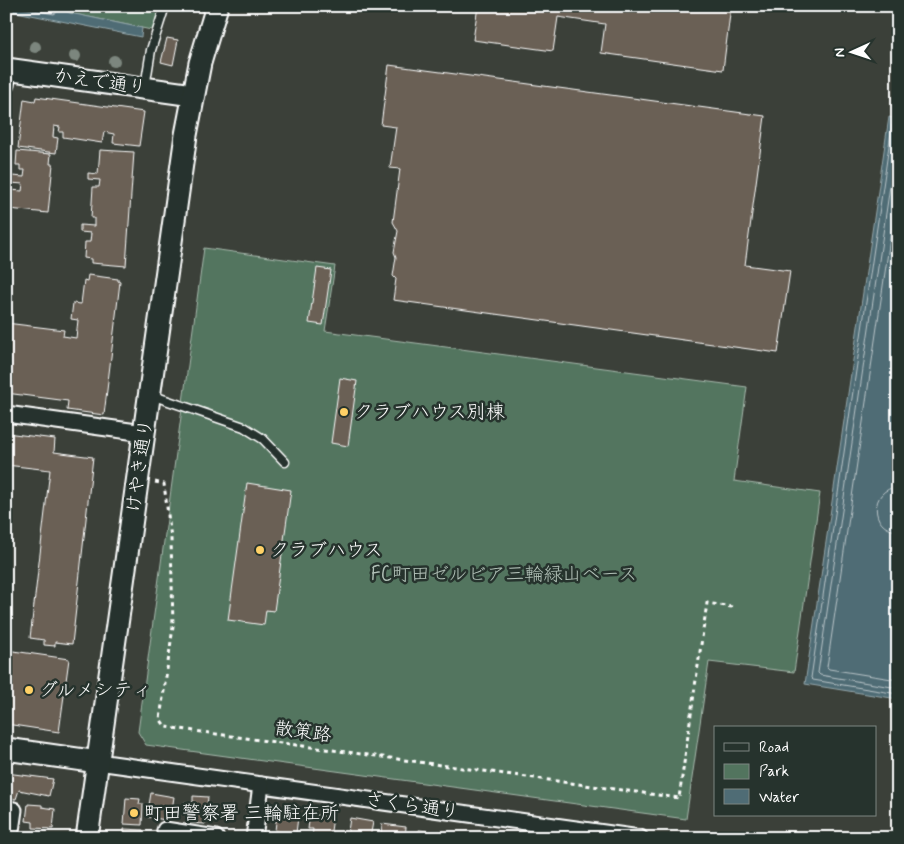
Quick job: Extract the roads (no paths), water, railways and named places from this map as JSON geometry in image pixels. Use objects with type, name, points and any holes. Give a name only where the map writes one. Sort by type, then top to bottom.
[{"type":"street","name":"けやき通り","points":[[87,838],[186,135],[200,63],[217,6]]},
{"type":"street","name":"かえで通り","points":[[7,74],[145,88],[193,95]]},
{"type":"street","points":[[6,414],[144,433]]},
{"type":"street","name":"さくら通り","points":[[6,749],[613,836],[640,838]]},
{"type":"street","points":[[254,838],[261,785]]},
{"type":"street","points":[[6,809],[14,810],[10,838]]},
{"type":"street","points":[[164,838],[165,830],[216,838]]},
{"type":"lane","points":[[145,88],[151,50],[165,6]]},
{"type":"lane","points":[[150,394],[244,427],[263,439],[286,462]]},
{"type":"water","points":[[6,6],[56,6],[70,13],[142,28],[141,37],[6,10]]},
{"type":"water","points":[[889,117],[898,119],[898,488],[895,510],[898,517],[898,699],[805,684]]},
{"type":"place","name":"クラブハウス別棟","points":[[344,412]]},
{"type":"place","name":"クラブハウス","points":[[260,550]]},
{"type":"place","name":"グルメシティ","points":[[29,690]]},
{"type":"place","name":"町田警察署 三輪駐在所","points":[[134,813]]},
{"type":"park label","name":"FC町田ゼルビア三輪緑山ベース","points":[[504,574]]}]
